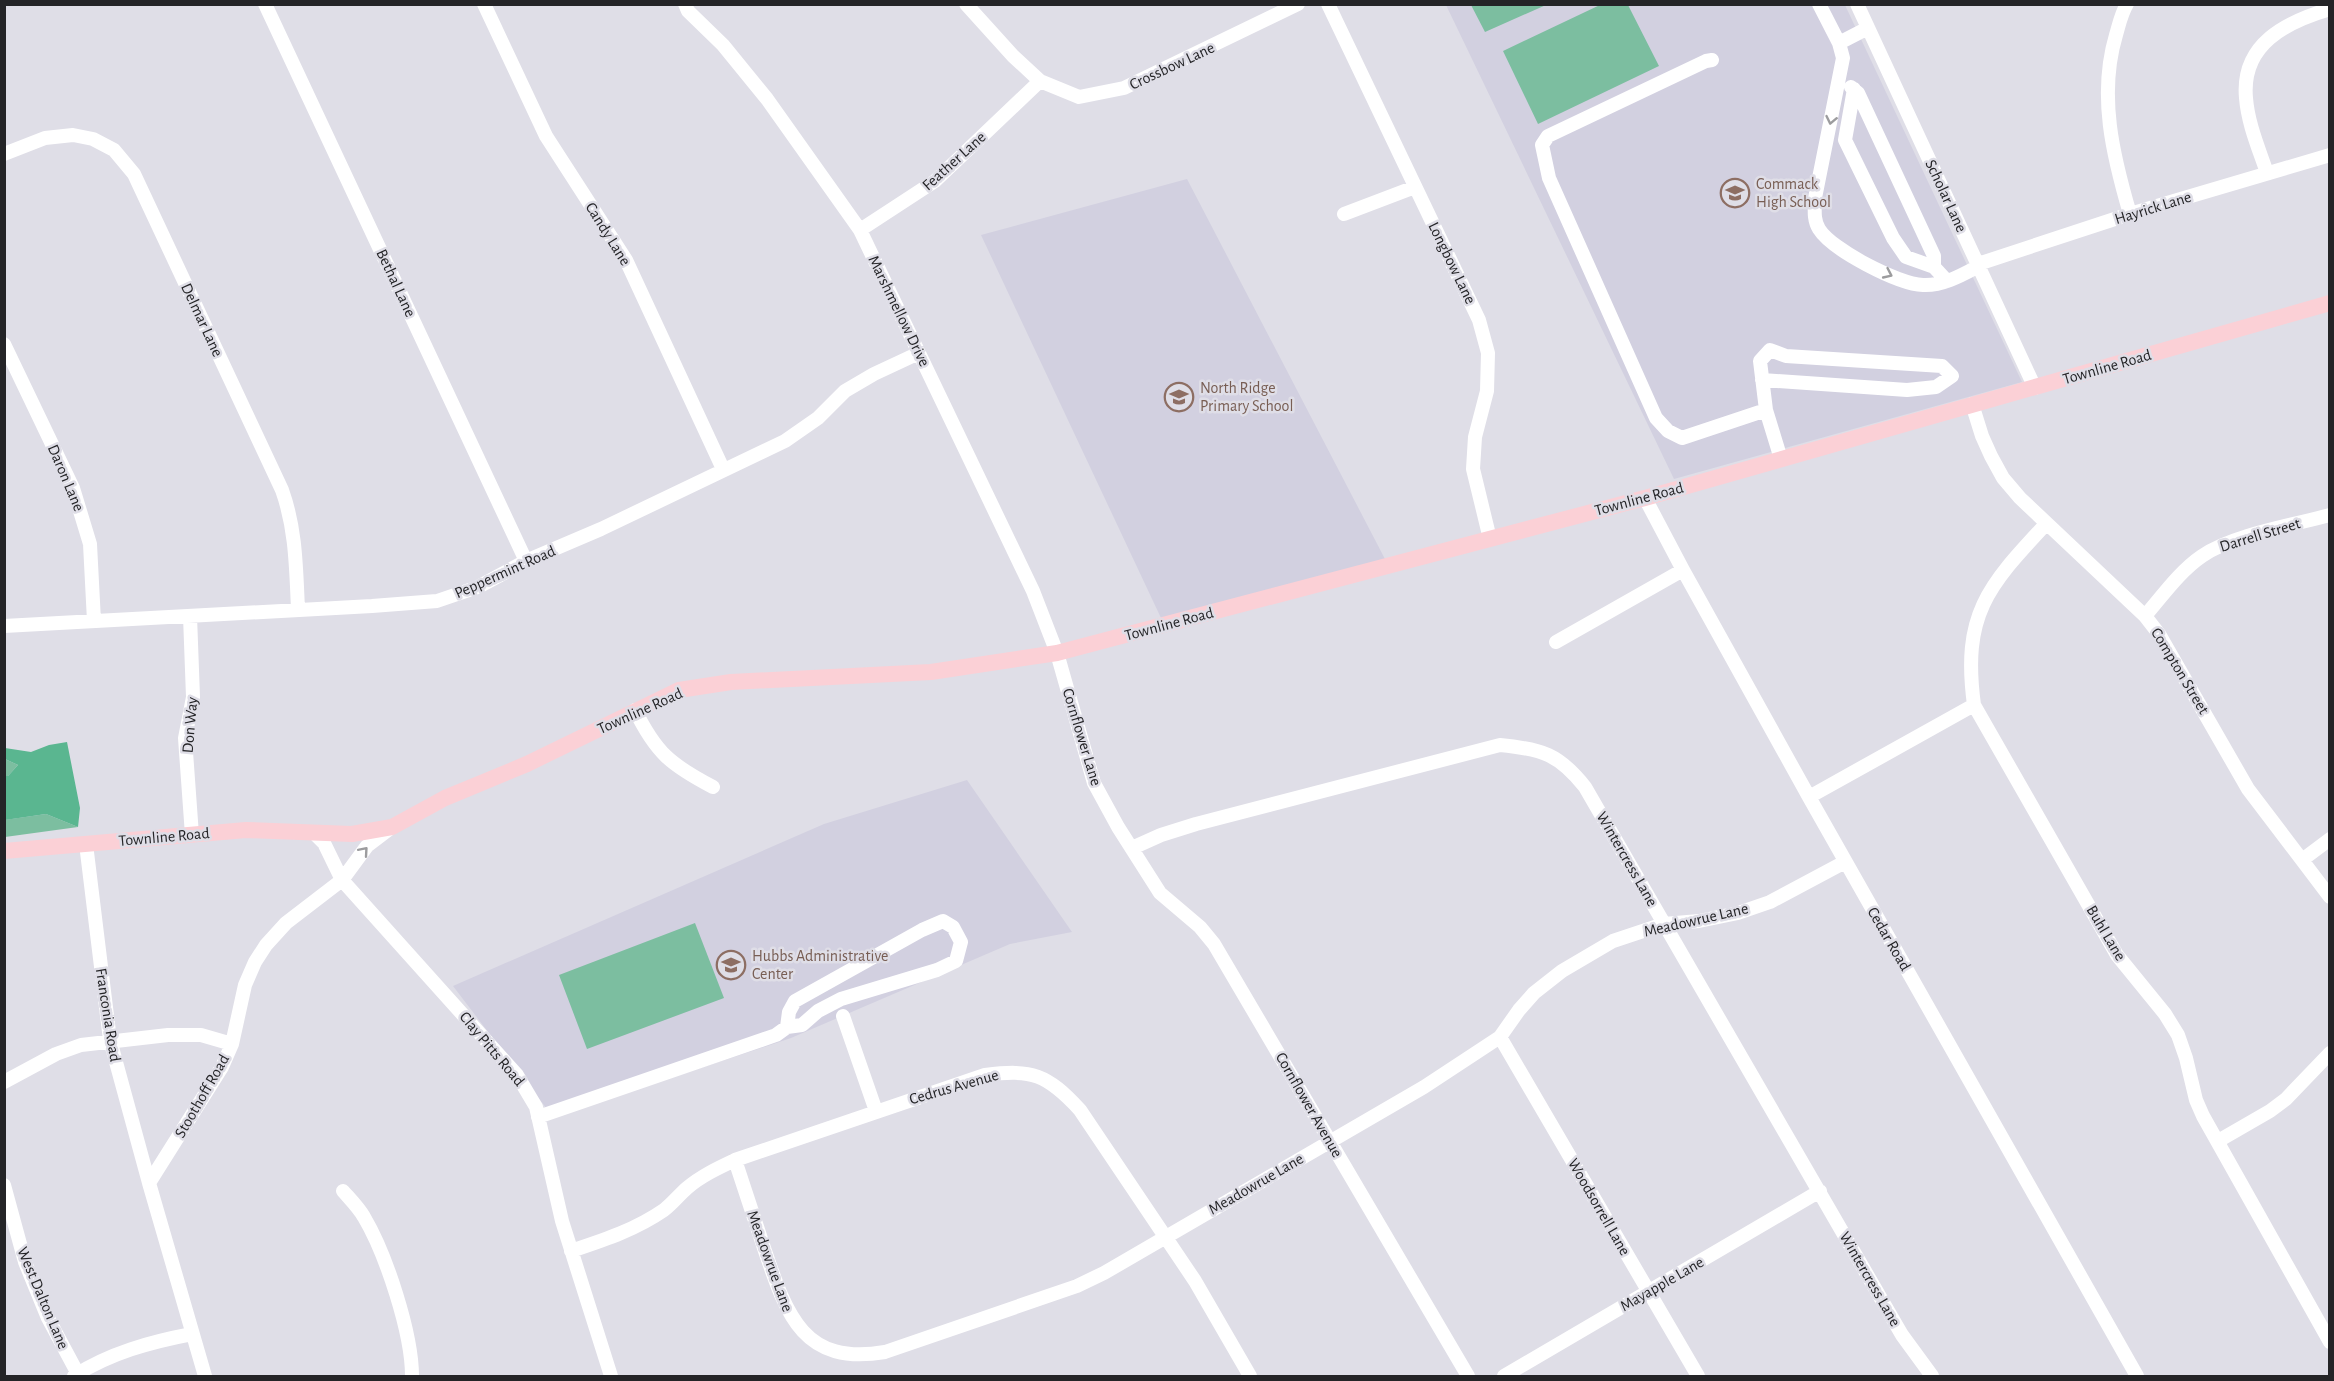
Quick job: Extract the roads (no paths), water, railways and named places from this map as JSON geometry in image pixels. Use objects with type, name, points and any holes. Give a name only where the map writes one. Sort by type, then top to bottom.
[{"type":"main road","name":"Townline Road","points":[[4,850],[246,830],[352,834],[392,827],[445,798],[527,764],[679,690],[731,682],[931,672],[1057,653],[1645,498],[2330,303]]},
{"type":"street","name":"Bethal Lane","points":[[266,4],[526,561]]},
{"type":"street","name":"Candy Lane","points":[[483,4],[546,136],[626,260],[723,470]]},
{"type":"street","name":"Marshmellow Drive","points":[[685,4],[688,11],[723,45],[767,99],[860,230],[1034,591],[1057,653]]},
{"type":"street","name":"Crossbow Lane","points":[[966,4],[1013,56],[1040,81],[1079,97],[1124,88],[1298,4]]},
{"type":"street","name":"Longbow Lane","points":[[1328,4],[1479,320],[1488,353],[1487,391],[1474,437],[1473,469],[1490,539]]},
{"type":"street","points":[[1820,4],[1839,43],[1868,28]]},
{"type":"street","name":"Scholar Lane","points":[[1857,4],[2035,388]]},
{"type":"street","points":[[2121,6],[2108,79],[2108,110],[2117,168],[2130,214]]},
{"type":"street","points":[[2267,173],[2250,120],[2246,96],[2247,74],[2257,51],[2272,34],[2290,23],[2330,9]]},
{"type":"street","name":"Hayrick Lane","points":[[1839,43],[1843,58],[1815,198],[1814,218],[1819,230],[1855,259],[1897,279],[1923,285],[1947,281],[1979,265],[2130,214],[2330,155]]},
{"type":"street","points":[[1712,60],[1548,136],[1542,145],[1549,178],[1656,417],[1668,431],[1682,438],[1766,410]]},
{"type":"street","points":[[1840,78],[1858,93],[1934,256],[1934,267]]},
{"type":"street","name":"Feather Lane","points":[[860,230],[935,182],[1040,81]]},
{"type":"street","points":[[1854,89],[1845,140],[1893,238],[1906,257],[1934,267],[1947,281]]},
{"type":"street","name":"Delmar Lane","points":[[4,154],[45,138],[73,135],[93,139],[114,150],[134,174],[282,490],[291,514],[298,609]]},
{"type":"street","points":[[1344,214],[1415,188]]},
{"type":"street","name":"Daron Lane","points":[[4,344],[73,488],[81,512],[90,544],[94,621]]},
{"type":"street","points":[[1762,380],[1907,390],[1936,387],[1952,376],[1942,366],[1786,356],[1770,350],[1760,361],[1762,380],[1766,410],[1780,459]]},
{"type":"street","name":"Peppermint Road","points":[[4,626],[436,601],[478,587],[526,561],[601,529],[785,441],[818,418],[845,391],[874,374],[919,353]]},
{"type":"street","name":"Compton Street","points":[[1972,404],[1982,436],[2003,478],[2046,525],[2145,616],[2159,634],[2248,789],[2330,897]]},
{"type":"street","name":"Cedar Road","points":[[1645,498],[1845,862],[2138,1377]]},
{"type":"street","name":"Darrell Street","points":[[2145,616],[2180,575],[2202,556],[2224,543],[2330,515]]},
{"type":"street","name":"Buhl Lane","points":[[2046,525],[2007,566],[1991,589],[1980,612],[1972,639],[1970,674],[1974,705],[2117,955],[2165,1014],[2178,1035],[2196,1100],[2330,1342]]},
{"type":"street","points":[[1556,642],[1683,570]]},
{"type":"street","name":"Don Way","points":[[190,616],[193,697],[185,738],[192,835]]},
{"type":"street","name":"Cornflower Lane","points":[[1057,653],[1094,783],[1132,848]]},
{"type":"street","points":[[1809,797],[1974,705]]},
{"type":"street","points":[[635,711],[649,738],[667,759],[688,774],[713,787]]},
{"type":"street","name":"Wintercress Lane","points":[[1132,848],[1161,835],[1196,824],[1500,745],[1528,748],[1552,756],[1569,767],[1586,787],[1902,1335],[1932,1377]]},
{"type":"street","name":"Stoothoff Road","points":[[149,1183],[222,1067],[232,1044],[245,985],[255,962],[266,945],[286,923],[342,879],[367,846],[392,827]]},
{"type":"street","name":"Clay Pitts Road","points":[[314,833],[324,843],[342,879],[517,1075],[536,1107],[562,1221],[611,1377]]},
{"type":"street","points":[[2302,860],[2330,839]]},
{"type":"street","name":"Franconia Road","points":[[86,844],[110,1040],[149,1183]]},
{"type":"street","name":"Cornflower Avenue","points":[[1132,848],[1160,893],[1200,927],[1214,944],[1468,1377]]},
{"type":"street","name":"Meadowrue Lane","points":[[735,1160],[779,1293],[792,1320],[824,1348],[864,1356],[885,1352],[1077,1286],[1104,1273],[1424,1087],[1500,1036],[1534,993],[1562,971],[1613,941],[1664,924],[1699,921],[1738,913],[1770,902],[1845,862]]},
{"type":"street","points":[[538,1117],[776,1035],[787,1027],[802,1025],[818,1011],[841,999],[937,970],[956,961],[961,942],[953,927],[943,921],[922,930],[795,1001],[789,1012],[787,1027]]},
{"type":"street","points":[[843,1016],[876,1111]]},
{"type":"street","points":[[4,1082],[56,1054],[81,1045],[110,1040],[168,1035],[201,1035],[232,1044]]},
{"type":"street","name":"Woodsorrell Lane","points":[[1500,1036],[1698,1377]]},
{"type":"street","points":[[2218,1141],[2270,1111],[2286,1099],[2330,1053]]},
{"type":"street","name":"Cedrus Avenue","points":[[571,1251],[630,1231],[666,1209],[711,1170],[735,1160],[985,1075],[1015,1071],[1039,1077],[1062,1090],[1080,1110],[1195,1281],[1250,1377]]},
{"type":"street","points":[[149,1183],[205,1377]]},
{"type":"street","name":"West Dalton Lane","points":[[4,1185],[25,1262],[48,1318],[76,1375]]},
{"type":"street","points":[[343,1191],[363,1215],[388,1268],[407,1339],[412,1377]]},
{"type":"street","name":"Mayapple Lane","points":[[1504,1377],[1820,1191]]},
{"type":"street","points":[[76,1375],[101,1361],[131,1349],[157,1340],[192,1334]]},
{"type":"place","name":"Commack High School","points":[[1735,193]]},
{"type":"place","name":"North Ridge Primary School","points":[[1179,397]]},
{"type":"place","name":"Hubbs Administrative Center","points":[[731,965]]}]
